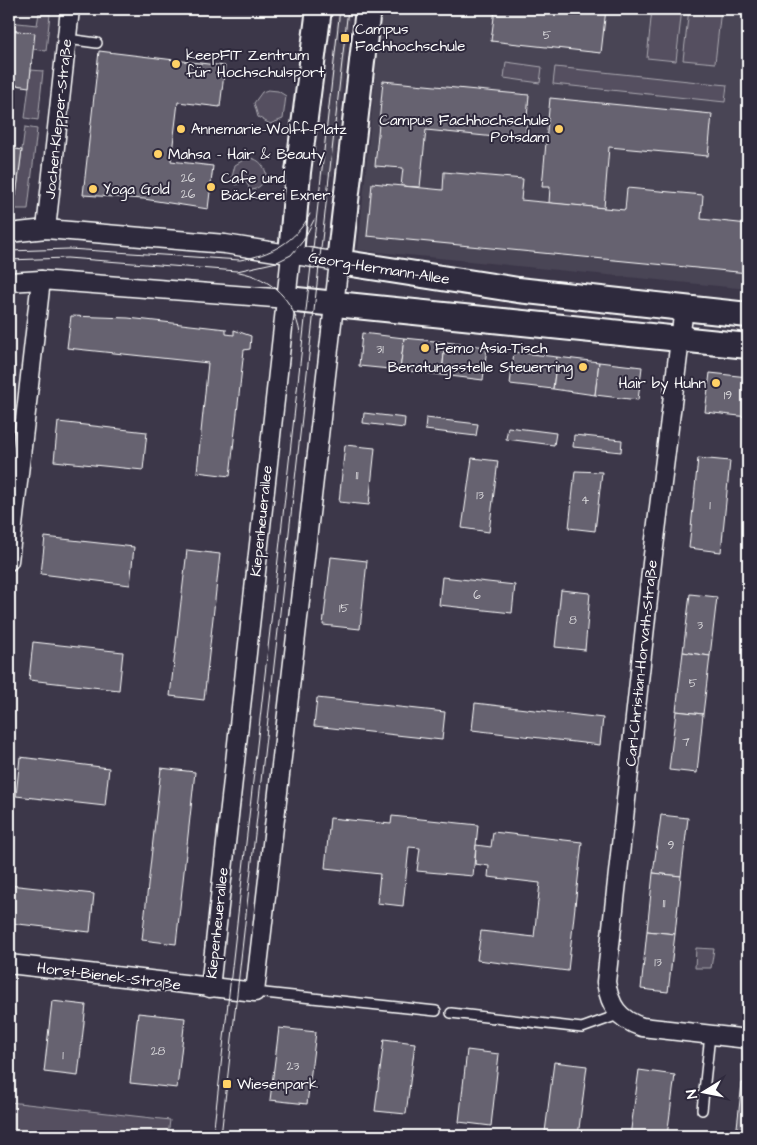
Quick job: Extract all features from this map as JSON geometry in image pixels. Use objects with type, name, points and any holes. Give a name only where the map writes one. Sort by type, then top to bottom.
[{"type":"street","name":"Jochen-Klepper-Straße","points":[[46,229],[70,9]]},
{"type":"street","name":"Kiepenheuerallee","points":[[255,992],[210,988],[291,255],[298,172],[319,9]]},
{"type":"street","points":[[255,992],[368,9]]},
{"type":"street","name":"Georg-Hermann-Allee","points":[[9,233],[46,229],[225,244],[518,290],[748,315]]},
{"type":"street","points":[[9,561],[41,280]]},
{"type":"street","points":[[9,282],[41,280],[286,299],[748,346]]},
{"type":"street","name":"Carl-Christian-Horvath-Straße","points":[[618,1015],[609,1000],[606,982],[651,572],[684,308]]},
{"type":"street","name":"Horst-Bienek-Straße","points":[[9,964],[210,988]]},
{"type":"street","points":[[618,1015],[629,1023],[642,1027],[748,1039]]},
{"type":"lane","points":[[67,39],[97,43]]},
{"type":"lane","name":"Kiepenheuerallee","points":[[255,992],[436,1011]]},
{"type":"lane","points":[[451,1014],[582,1028],[618,1015]]},
{"type":"lane","points":[[702,1110],[710,1035]]},
{"type":"shaded area","points":[[338,9],[351,9],[333,176],[320,174]]},
{"type":"shaded area","name":"Campus Fachhochschule Potsdam","points":[[382,9],[748,9],[748,289],[358,250]]},
{"type":"shaded area","points":[[652,9],[682,9],[676,61],[647,58]]},
{"type":"shaded area","points":[[689,9],[721,9],[715,63],[683,60]]},
{"type":"shaded area","points":[[39,13],[50,14],[46,51],[33,49],[34,33],[9,30],[9,22],[37,25]]},
{"type":"shaded area","points":[[506,62],[542,67],[540,83],[504,78]]},
{"type":"shaded area","points":[[555,67],[727,85],[725,102],[553,84]]},
{"type":"shaded area","points":[[31,70],[43,71],[38,120],[25,118]]},
{"type":"shaded area","points":[[268,90],[278,91],[286,96],[283,119],[270,124],[258,117],[254,103],[262,92]]},
{"type":"shaded area","points":[[25,127],[37,129],[28,209],[9,209],[9,195],[16,196]]},
{"type":"shaded area","points":[[247,158],[259,162],[266,173],[261,185],[248,191],[249,187],[245,181],[236,185],[232,177],[235,165]]},
{"type":"shaded area","points":[[696,948],[714,949],[711,968],[695,968]]},
{"type":"shaded area","points":[[9,1102],[170,1120],[168,1136],[9,1136]]},
{"type":"building","points":[[495,9],[606,9],[601,53],[491,41]]},
{"type":"building","points":[[9,30],[35,33],[29,87],[9,84]]},
{"type":"building","points":[[99,51],[225,66],[220,107],[178,102],[171,161],[213,166],[208,209],[144,199],[83,195]]},
{"type":"building","points":[[383,81],[529,95],[525,140],[426,130],[420,187],[401,186],[403,168],[375,166]]},
{"type":"building","points":[[550,98],[712,114],[708,156],[609,147],[604,208],[549,203],[550,187],[542,187]]},
{"type":"building","points":[[9,148],[22,150],[16,196],[9,195]]},
{"type":"building","points":[[444,172],[523,179],[521,200],[625,210],[627,188],[703,195],[701,219],[748,224],[748,273],[367,236],[372,183],[443,190]]},
{"type":"building","points":[[71,316],[128,318],[226,329],[226,334],[234,335],[234,330],[251,336],[250,349],[244,350],[230,476],[197,472],[208,363],[67,348]]},
{"type":"building","points":[[362,333],[404,338],[400,370],[359,366]]},
{"type":"building","points":[[404,338],[445,342],[442,375],[400,370]]},
{"type":"building","points":[[445,342],[487,347],[483,380],[442,375]]},
{"type":"building","points":[[514,352],[557,357],[553,389],[510,384]]},
{"type":"building","points":[[557,357],[599,362],[595,395],[553,389]]},
{"type":"building","points":[[599,362],[642,367],[638,400],[595,395]]},
{"type":"building","points":[[710,373],[748,377],[748,417],[705,412]]},
{"type":"building","points":[[364,413],[405,418],[404,428],[363,423]]},
{"type":"building","points":[[426,418],[478,424],[476,436],[425,430]]},
{"type":"building","points":[[58,422],[147,432],[143,470],[54,461]]},
{"type":"building","points":[[508,427],[556,433],[554,445],[506,439]]},
{"type":"building","points":[[574,435],[622,440],[621,452],[573,447]]},
{"type":"building","points":[[345,445],[375,448],[369,505],[339,502]]},
{"type":"building","points":[[472,458],[498,461],[489,532],[462,528]]},
{"type":"building","points":[[698,458],[730,461],[721,552],[689,548]]},
{"type":"building","points":[[575,471],[602,472],[595,531],[569,528]]},
{"type":"building","points":[[45,537],[134,547],[130,585],[41,574]]},
{"type":"building","points":[[187,550],[220,554],[204,700],[170,696]]},
{"type":"building","points":[[331,557],[367,561],[360,629],[323,625]]},
{"type":"building","points":[[442,577],[515,585],[512,613],[439,605]]},
{"type":"building","points":[[561,590],[590,593],[585,650],[555,647]]},
{"type":"building","points":[[690,594],[717,597],[710,656],[683,652]]},
{"type":"building","points":[[33,642],[123,652],[119,690],[29,680]]},
{"type":"building","points":[[683,652],[710,656],[703,714],[676,711]]},
{"type":"building","points":[[317,698],[445,712],[442,740],[314,726]]},
{"type":"building","points":[[475,703],[603,718],[600,745],[472,730]]},
{"type":"building","points":[[676,711],[703,714],[697,773],[669,770]]},
{"type":"building","points":[[20,757],[109,768],[105,806],[16,796]]},
{"type":"building","points":[[161,768],[195,772],[176,944],[142,940]]},
{"type":"building","points":[[661,815],[688,818],[681,876],[653,873]]},
{"type":"building","points":[[392,816],[478,825],[473,876],[417,871],[420,848],[409,847],[403,906],[377,903],[380,874],[325,868],[330,818],[391,824]]},
{"type":"building","points":[[493,832],[582,842],[568,971],[477,960],[481,931],[534,937],[540,883],[488,877],[489,866],[475,864],[476,845],[491,847]]},
{"type":"building","points":[[653,873],[681,876],[675,934],[647,931]]},
{"type":"building","points":[[9,885],[94,894],[90,932],[9,923]]},
{"type":"building","points":[[647,931],[675,934],[668,992],[641,989]]},
{"type":"building","points":[[52,1001],[86,1005],[78,1076],[44,1072]]},
{"type":"building","points":[[138,1013],[185,1018],[177,1088],[130,1083]]},
{"type":"building","points":[[279,1028],[316,1032],[307,1104],[270,1100]]},
{"type":"building","points":[[384,1039],[415,1043],[406,1114],[375,1111]]},
{"type":"building","points":[[467,1050],[499,1054],[491,1126],[459,1122]]},
{"type":"building","points":[[554,1062],[587,1066],[578,1136],[545,1132]]},
{"type":"building","points":[[639,1070],[675,1075],[667,1136],[630,1136]]},
{"type":"building","points":[[742,1083],[748,1084],[748,1136],[736,1136]]},
{"type":"tram line","points":[[213,1136],[340,9]]},
{"type":"tram line","points":[[221,1136],[348,9]]},
{"type":"tram line","points":[[9,251],[69,249],[240,260],[262,255],[281,246],[290,240],[310,214]]},
{"type":"tram line","points":[[9,260],[67,258],[237,271],[277,262],[291,255],[303,241],[314,220]]},
{"type":"tram line","points":[[239,272],[262,279],[280,292],[293,310],[300,333]]},
{"type":"place","name":"Campus Fachhochschule","points":[[345,38]]},
{"type":"place","name":"keepFIT Zentrum für Hochschulsport","points":[[176,64]]},
{"type":"place","name":"Annemarie-Wolff-Platz","points":[[181,129]]},
{"type":"place","name":"Campus Fachhochschule Potsdam","points":[[559,129]]},
{"type":"place","name":"Mahsa - Hair & Beauty","points":[[158,154]]},
{"type":"place","name":"Cafe und Bäckerei Exner","points":[[211,187]]},
{"type":"place","name":"Yoga Gold","points":[[93,189]]},
{"type":"place","name":"Femo Asia-Tisch","points":[[425,348]]},
{"type":"place","name":"Beratungsstelle Steuerring","points":[[583,367]]},
{"type":"place","name":"Hair by Huhn","points":[[716,383]]},
{"type":"place","name":"Wiesenpark","points":[[227,1084]]}]
